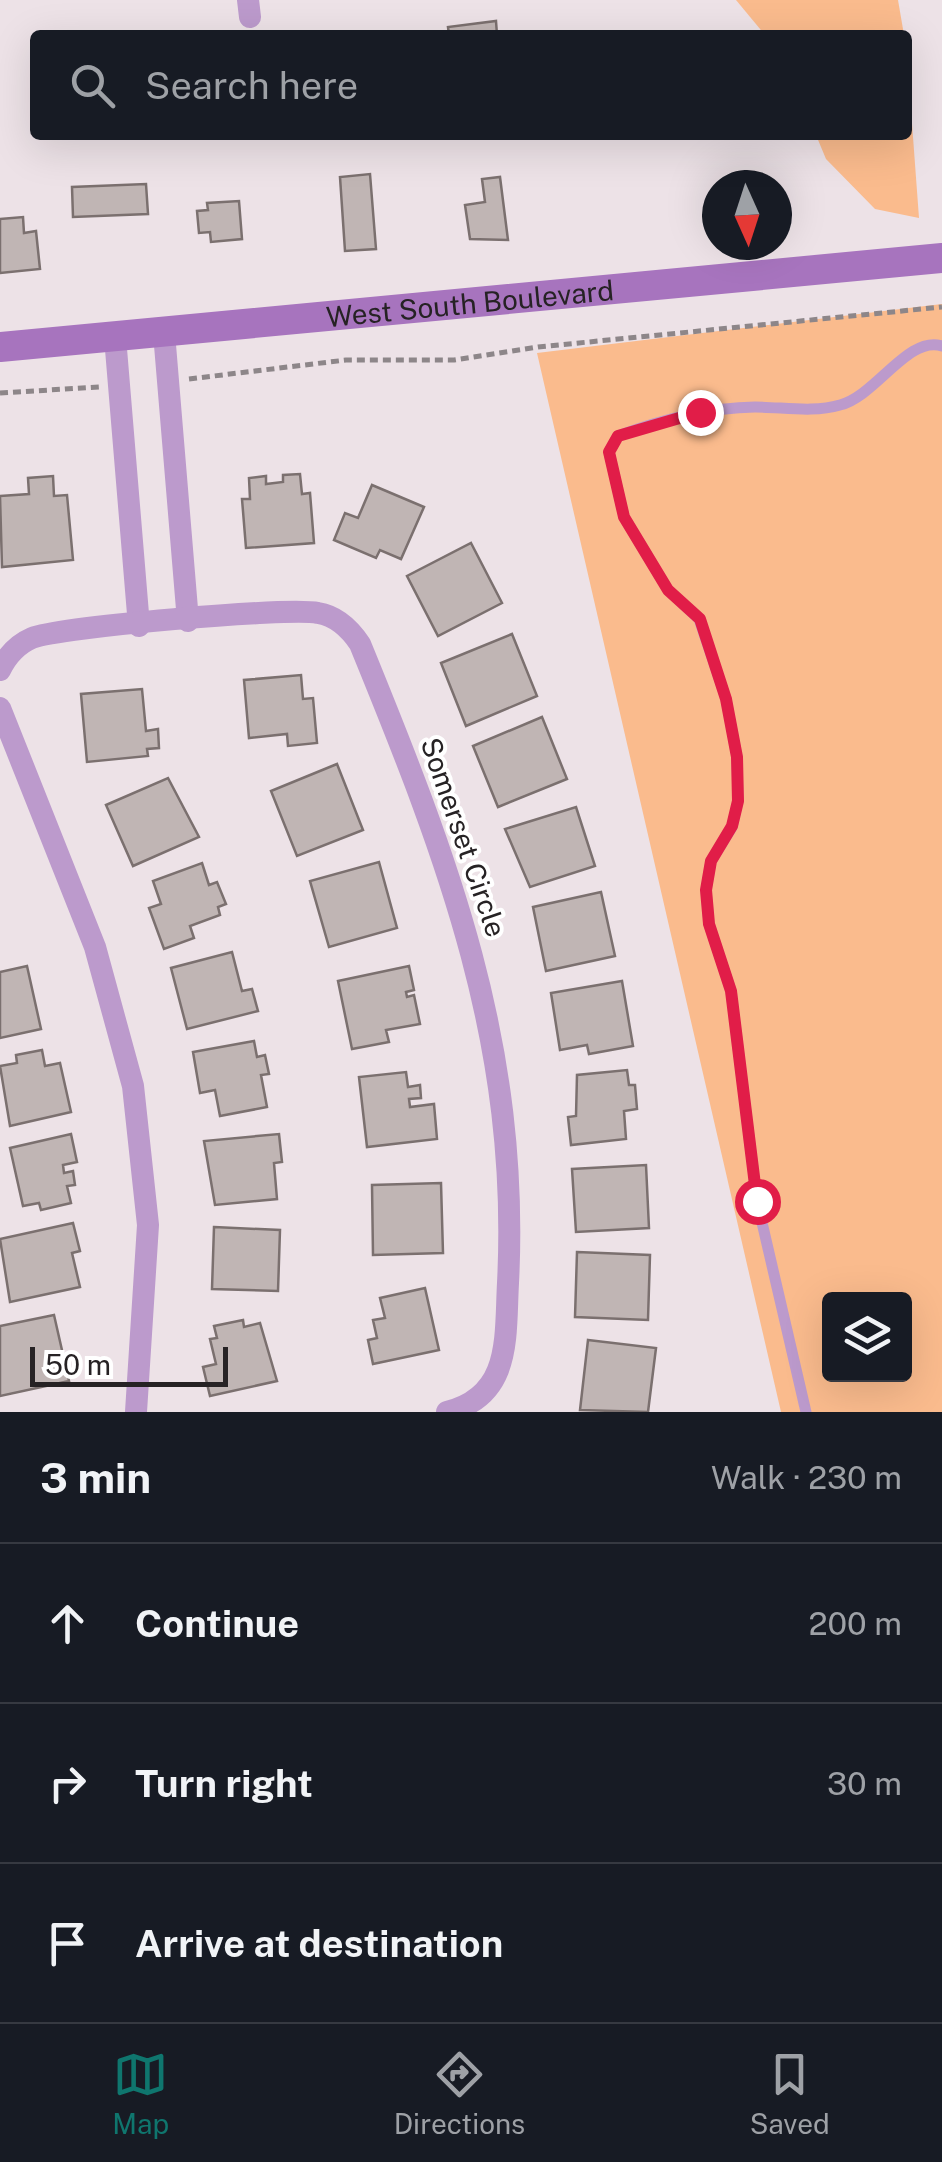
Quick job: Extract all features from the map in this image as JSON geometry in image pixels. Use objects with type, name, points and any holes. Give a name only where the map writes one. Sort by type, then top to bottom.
[{"type":"main road","name":"West South Boulevard","points":[[0,348],[942,258]]},
{"type":"street","points":[[164,333],[188,620]]},
{"type":"street","points":[[114,337],[139,626]]},
{"type":"street","name":"Somerset Circle","points":[[2,660],[31,638],[50,633],[314,612],[344,625],[360,644],[450,870],[490,1028],[504,1134],[509,1244],[499,1375],[477,1401],[447,1412]]},
{"type":"street","points":[[0,708],[105,977],[133,1086],[148,1225],[136,1412]]},
{"type":"lane","points":[[806,1412],[757,1201],[731,991],[709,924],[706,890],[711,861],[732,826],[738,801],[737,757],[726,699],[700,619],[668,590],[624,517],[609,452],[618,436],[700,412],[752,407],[826,409],[858,400],[901,358],[923,344],[942,346]]},
{"type":"path","points":[[195,378],[346,360],[454,360],[538,347],[942,307]]},
{"type":"path","points":[[0,393],[90,387]]},
{"type":"shaded area","points":[[736,0],[898,0],[903,30],[761,30]]},
{"type":"shaded area","points":[[912,124],[919,218],[875,209],[826,159],[818,140],[912,140]]},
{"type":"shaded area","points":[[942,304],[942,1412],[781,1412],[537,353]]},
{"type":"building","points":[[496,21],[497,30],[448,30],[448,27]]},
{"type":"building","points":[[370,174],[376,249],[345,251],[340,177]]},
{"type":"building","points":[[500,177],[508,240],[470,239],[465,205],[485,202],[482,179]]},
{"type":"building","points":[[146,184],[148,214],[73,217],[72,187]]},
{"type":"building","points":[[239,201],[242,239],[211,242],[210,232],[199,233],[197,211],[208,210],[207,203]]},
{"type":"building","points":[[23,217],[24,233],[36,231],[40,269],[0,273],[0,219]]},
{"type":"building","points":[[300,474],[302,494],[310,493],[314,543],[246,548],[242,499],[250,499],[249,478],[266,476],[266,484],[283,482],[283,475]]},
{"type":"building","points":[[53,476],[54,496],[67,495],[73,560],[2,567],[0,496],[29,494],[28,478]]},
{"type":"building","points":[[372,485],[424,507],[401,559],[380,550],[376,558],[334,540],[345,513],[358,518]]},
{"type":"building","points":[[471,543],[502,603],[438,636],[407,576]]},
{"type":"building","points":[[512,634],[537,696],[466,726],[441,663]]},
{"type":"building","points":[[301,675],[303,699],[313,698],[317,743],[288,746],[287,734],[249,738],[244,680]]},
{"type":"building","points":[[142,689],[146,731],[158,729],[159,748],[147,749],[148,756],[87,762],[81,694]]},
{"type":"building","points":[[542,717],[567,779],[498,807],[473,746]]},
{"type":"building","points":[[337,764],[363,830],[297,856],[271,791]]},
{"type":"building","points":[[168,778],[199,837],[133,866],[106,805]]},
{"type":"building","points":[[576,807],[595,866],[530,887],[505,829]]},
{"type":"building","points":[[379,862],[397,928],[329,947],[310,881]]},
{"type":"building","points":[[202,863],[209,885],[217,882],[226,904],[218,907],[220,915],[190,926],[194,938],[164,949],[149,908],[161,904],[153,881]]},
{"type":"building","points":[[601,892],[615,956],[546,971],[533,907]]},
{"type":"building","points":[[232,952],[242,991],[252,989],[258,1011],[187,1029],[171,968]]},
{"type":"building","points":[[27,966],[41,1029],[0,1038],[0,972]]},
{"type":"building","points":[[409,966],[414,990],[406,992],[407,997],[414,995],[420,1024],[386,1030],[389,1042],[352,1049],[338,981]]},
{"type":"building","points":[[622,981],[633,1046],[589,1054],[587,1045],[560,1050],[551,993]]},
{"type":"building","points":[[254,1041],[257,1057],[265,1055],[269,1074],[261,1075],[267,1107],[220,1116],[215,1090],[200,1093],[193,1052]]},
{"type":"building","points":[[42,1050],[45,1066],[60,1063],[71,1112],[10,1126],[0,1066],[17,1063],[16,1055]]},
{"type":"building","points":[[627,1070],[629,1085],[635,1085],[637,1109],[624,1111],[626,1139],[571,1145],[568,1117],[576,1116],[577,1075]]},
{"type":"building","points":[[406,1072],[408,1087],[420,1085],[421,1098],[409,1099],[410,1107],[434,1104],[437,1139],[367,1147],[359,1077]]},
{"type":"building","points":[[71,1134],[77,1162],[63,1165],[64,1173],[73,1171],[75,1185],[67,1186],[71,1203],[41,1210],[39,1203],[23,1206],[10,1148]]},
{"type":"building","points":[[279,1134],[282,1162],[274,1163],[277,1199],[215,1205],[204,1141]]},
{"type":"building","points":[[646,1165],[649,1228],[576,1232],[572,1169]]},
{"type":"building","points":[[441,1183],[443,1253],[373,1255],[372,1185]]},
{"type":"building","points":[[73,1223],[80,1251],[72,1253],[80,1287],[10,1302],[0,1239]]},
{"type":"building","points":[[214,1227],[280,1230],[278,1291],[212,1289]]},
{"type":"building","points":[[577,1252],[650,1255],[648,1320],[575,1317]]},
{"type":"building","points":[[425,1288],[439,1350],[373,1364],[368,1340],[377,1338],[373,1320],[385,1318],[380,1298]]},
{"type":"building","points":[[54,1315],[69,1381],[0,1396],[0,1326]]},
{"type":"building","points":[[243,1320],[244,1327],[260,1323],[277,1381],[210,1396],[203,1367],[216,1364],[210,1339],[217,1338],[214,1326]]},
{"type":"building","points":[[588,1340],[656,1348],[648,1412],[580,1410]]},
{"type":"route","points":[[700,412],[618,436],[609,452],[624,517],[668,590],[700,619],[726,699],[737,757],[738,801],[732,826],[711,861],[706,890],[709,924],[731,991],[757,1201]]}]
